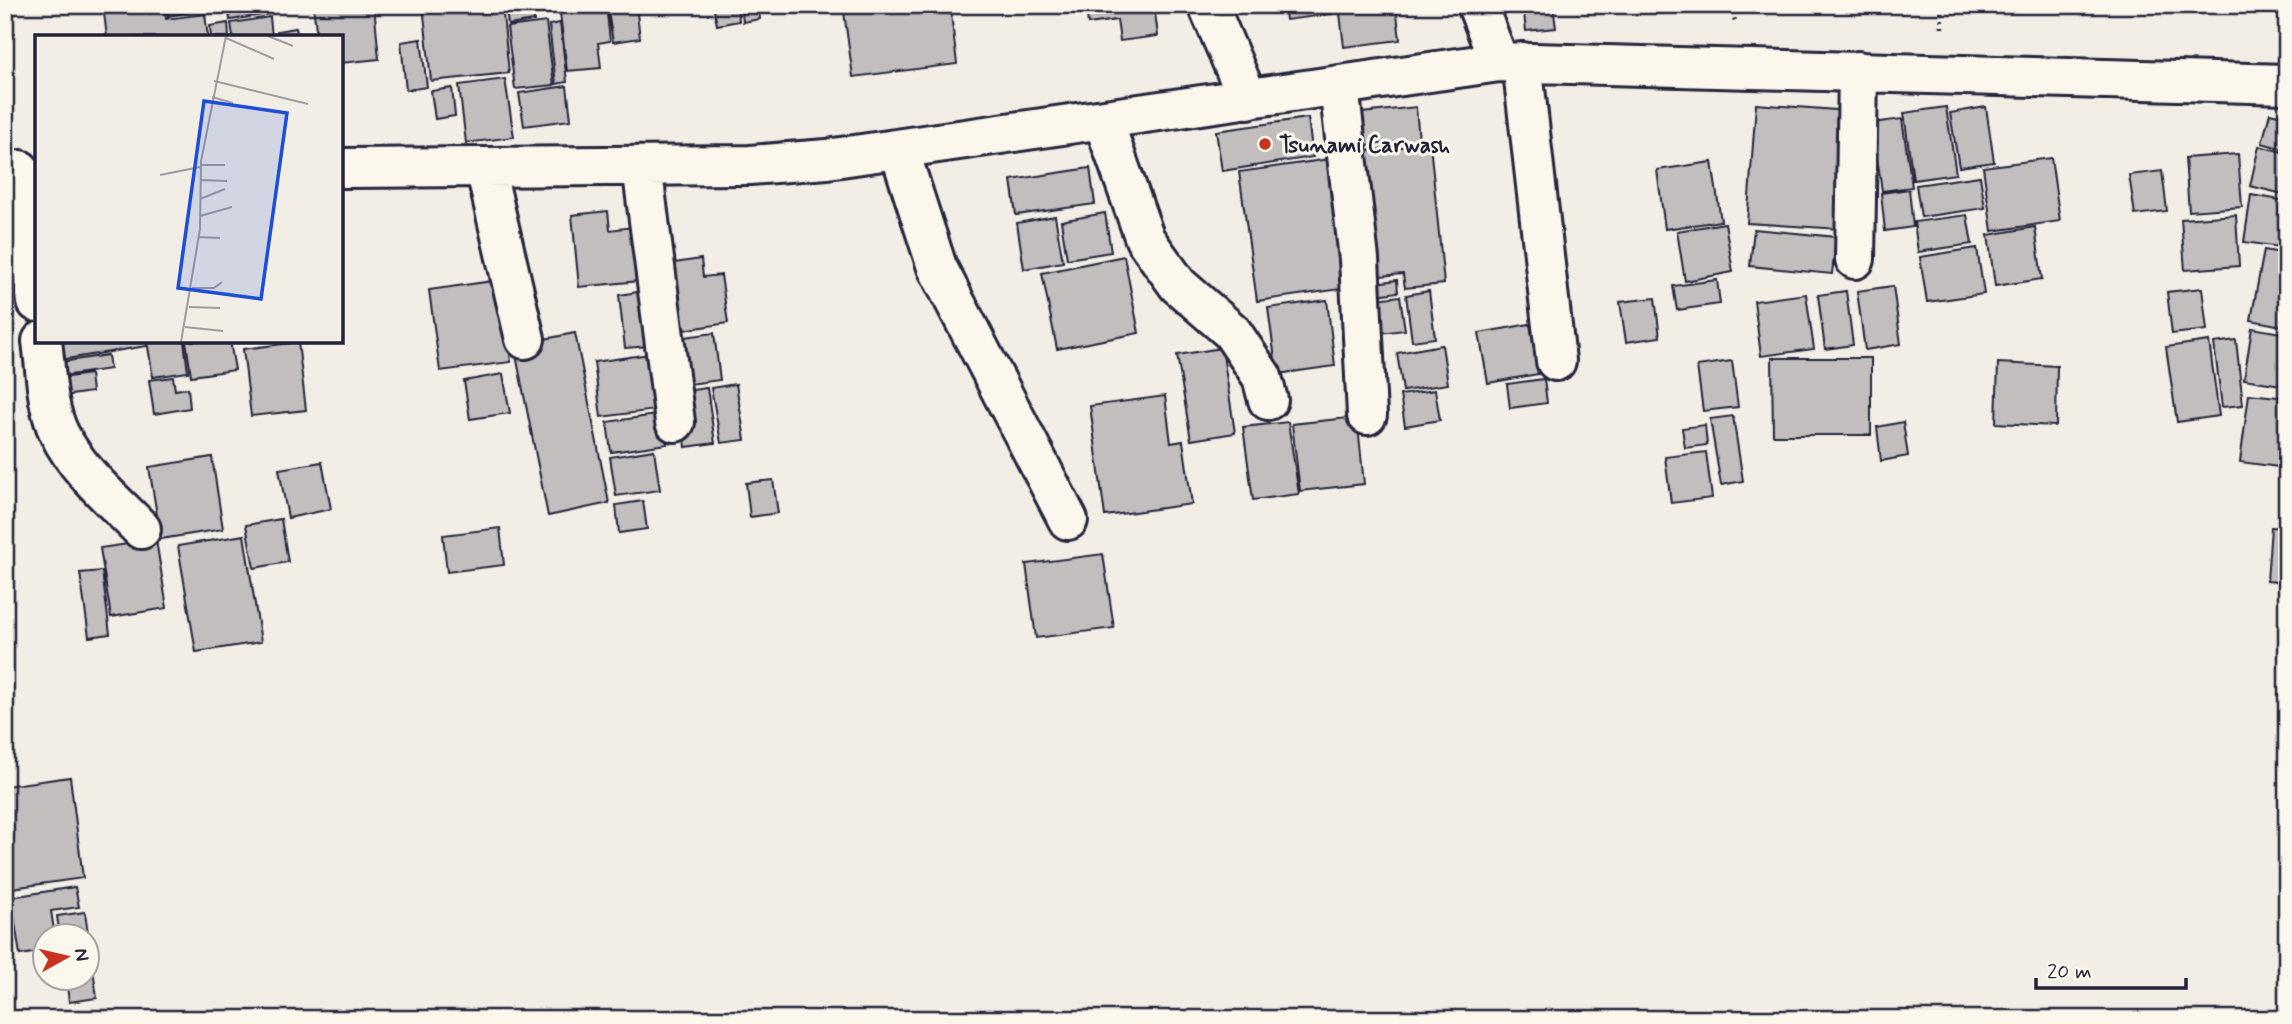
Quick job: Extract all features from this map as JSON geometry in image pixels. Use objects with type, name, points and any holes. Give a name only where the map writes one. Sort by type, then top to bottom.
[{"type":"street","points":[[1208,5],[1248,99]]},
{"type":"street","points":[[1478,5],[1510,62],[1556,360]]},
{"type":"street","points":[[343,168],[750,165],[899,149],[1510,62],[2287,83]]},
{"type":"street","points":[[1855,259],[1858,71]]},
{"type":"street","points":[[1339,86],[1359,259],[1367,415]]},
{"type":"street","points":[[1103,120],[1145,239],[1178,285],[1232,332],[1262,377],[1268,400]]},
{"type":"street","points":[[899,149],[937,267],[1068,520]]},
{"type":"street","points":[[642,166],[675,422]]},
{"type":"street","points":[[485,167],[525,339]]},
{"type":"street","points":[[21,170],[35,286]]},
{"type":"street","points":[[42,343],[50,406],[59,434],[94,481],[141,529]]},
{"type":"building","points":[[103,5],[164,5],[166,19],[205,14],[208,35],[107,35]]},
{"type":"building","points":[[167,5],[190,5],[191,12],[168,16]]},
{"type":"building","points":[[228,5],[268,5],[269,14],[230,20]]},
{"type":"building","points":[[313,5],[374,5],[379,59],[343,63],[343,35],[317,35]]},
{"type":"building","points":[[423,5],[502,5],[509,73],[431,81]]},
{"type":"building","points":[[559,5],[606,5],[610,41],[598,43],[601,68],[567,71]]},
{"type":"building","points":[[607,5],[636,5],[640,38],[613,42]]},
{"type":"building","points":[[713,5],[737,5],[739,21],[717,25]]},
{"type":"building","points":[[741,5],[758,5],[760,19],[743,22]]},
{"type":"building","points":[[843,5],[950,5],[957,64],[853,77]]},
{"type":"building","points":[[1086,5],[1154,5],[1158,36],[1120,41],[1117,20],[1088,24]]},
{"type":"building","points":[[1284,5],[1330,5],[1332,14],[1286,20]]},
{"type":"building","points":[[1339,5],[1396,5],[1400,40],[1344,47]]},
{"type":"building","points":[[1523,5],[1553,5],[1556,28],[1526,31]]},
{"type":"building","points":[[532,7],[534,21],[508,25],[506,10]]},
{"type":"building","points":[[270,17],[272,35],[233,35],[231,23]]},
{"type":"building","points":[[546,22],[554,85],[515,89],[507,27]]},
{"type":"building","points":[[228,23],[229,35],[211,35],[210,26]]},
{"type":"building","points":[[560,23],[567,82],[556,84],[549,25]]},
{"type":"building","points":[[296,28],[298,35],[277,35],[277,31]]},
{"type":"building","points":[[421,39],[427,87],[406,90],[401,42]]},
{"type":"building","points":[[505,79],[514,137],[466,143],[459,85]]},
{"type":"building","points":[[567,86],[571,120],[524,126],[519,93]]},
{"type":"building","points":[[452,88],[455,116],[435,119],[431,91]]},
{"type":"building","points":[[1756,104],[1849,111],[1841,229],[1747,223]]},
{"type":"building","points":[[1416,107],[1419,140],[1357,146],[1353,114]]},
{"type":"building","points":[[1946,107],[1956,174],[1913,180],[1904,113]]},
{"type":"building","points":[[1986,107],[1994,162],[1959,167],[1950,113]]},
{"type":"building","points":[[2270,113],[2287,117],[2287,150],[2262,143]]},
{"type":"building","name":"Tsunami Carwash","points":[[1308,118],[1313,157],[1222,171],[1216,131]]},
{"type":"building","points":[[1902,119],[1912,187],[1882,191],[1872,123]]},
{"type":"building","points":[[1430,144],[1444,284],[1405,288],[1403,274],[1368,277],[1355,152]]},
{"type":"building","points":[[2259,146],[2287,153],[2287,195],[2250,186]]},
{"type":"building","points":[[2238,154],[2242,207],[2189,211],[2185,158]]},
{"type":"building","points":[[1337,158],[1355,287],[1257,301],[1239,172]]},
{"type":"building","points":[[2051,158],[2060,221],[1992,231],[1983,167]]},
{"type":"building","points":[[1712,162],[1721,221],[1665,229],[1657,170]]},
{"type":"building","points":[[1090,168],[1095,204],[1016,215],[1011,180]]},
{"type":"building","points":[[2162,171],[2167,211],[2135,215],[2129,175]]},
{"type":"building","points":[[1980,176],[1985,208],[1921,217],[1916,185]]},
{"type":"building","points":[[1909,189],[1913,227],[1885,231],[1881,193]]},
{"type":"building","points":[[2251,195],[2287,201],[2287,248],[2244,242]]},
{"type":"building","points":[[608,211],[610,230],[633,227],[639,281],[579,287],[572,215]]},
{"type":"building","points":[[1105,213],[1111,252],[1067,259],[1061,221]]},
{"type":"building","points":[[1967,215],[1972,244],[1918,252],[1914,222]]},
{"type":"building","points":[[2236,215],[2239,266],[2185,270],[2181,219]]},
{"type":"building","points":[[1055,216],[1063,262],[1024,269],[1017,223]]},
{"type":"building","points":[[1725,223],[1733,272],[1685,281],[1677,231]]},
{"type":"building","points":[[2035,227],[2042,279],[1995,286],[1988,235]]},
{"type":"building","points":[[1754,229],[1836,237],[1832,274],[1750,266]]},
{"type":"building","points":[[1977,248],[1984,294],[1927,302],[1920,257]]},
{"type":"building","points":[[2264,250],[2287,254],[2287,327],[2251,320]]},
{"type":"building","points":[[1124,256],[1139,333],[1057,349],[1042,273]]},
{"type":"building","points":[[701,259],[703,277],[721,275],[728,323],[670,332],[661,265]]},
{"type":"building","points":[[500,280],[511,362],[440,371],[429,290]]},
{"type":"building","points":[[1397,280],[1398,292],[1370,296],[1368,284]]},
{"type":"building","points":[[1717,280],[1720,304],[1677,310],[1673,286]]},
{"type":"building","points":[[1893,286],[1901,344],[1865,350],[1857,291]]},
{"type":"building","points":[[2202,288],[2207,330],[2172,334],[2167,292]]},
{"type":"building","points":[[644,291],[651,346],[625,348],[619,295]]},
{"type":"building","points":[[1429,291],[1435,338],[1412,341],[1406,295]]},
{"type":"building","points":[[1846,291],[1853,345],[1825,349],[1818,295]]},
{"type":"building","points":[[1806,294],[1814,349],[1761,356],[1754,301]]},
{"type":"building","points":[[1400,296],[1405,330],[1373,334],[1368,300]]},
{"type":"building","points":[[1655,298],[1660,337],[1626,342],[1620,302]]},
{"type":"building","points":[[1327,300],[1335,366],[1277,374],[1268,308]]},
{"type":"building","points":[[1530,324],[1538,374],[1488,383],[1479,333]]},
{"type":"building","points":[[2252,328],[2287,334],[2287,386],[2244,379]]},
{"type":"building","points":[[575,333],[609,503],[548,516],[514,345]]},
{"type":"building","points":[[714,333],[720,380],[682,385],[676,338]]},
{"type":"building","points":[[2236,340],[2243,405],[2222,407],[2214,343]]},
{"type":"building","points":[[2209,341],[2219,416],[2177,422],[2166,347]]},
{"type":"building","points":[[57,343],[147,343],[147,346],[60,360]]},
{"type":"building","points":[[147,343],[184,343],[188,372],[153,377]]},
{"type":"building","points":[[186,343],[230,343],[235,370],[191,376]]},
{"type":"building","points":[[298,343],[306,410],[251,416],[243,349]]},
{"type":"building","points":[[1442,345],[1448,384],[1403,391],[1397,353]]},
{"type":"building","points":[[1222,348],[1235,433],[1191,440],[1177,355]]},
{"type":"building","points":[[657,353],[664,409],[601,417],[594,362]]},
{"type":"building","points":[[108,355],[110,369],[63,376],[61,362]]},
{"type":"building","points":[[1772,358],[1871,358],[1871,435],[1773,435]]},
{"type":"building","points":[[1732,361],[1738,407],[1703,411],[1697,366]]},
{"type":"building","points":[[1998,363],[2057,366],[2056,426],[1996,423]]},
{"type":"building","points":[[90,374],[92,392],[57,397],[54,379]]},
{"type":"building","points":[[503,374],[510,413],[470,419],[464,381]]},
{"type":"building","points":[[173,377],[175,390],[188,388],[190,408],[154,414],[149,380]]},
{"type":"building","points":[[1544,379],[1547,403],[1510,408],[1507,384]]},
{"type":"building","points":[[736,384],[745,440],[721,443],[711,388]]},
{"type":"building","points":[[707,388],[715,443],[686,447],[678,392]]},
{"type":"building","points":[[1435,390],[1440,420],[1405,426],[1400,395]]},
{"type":"building","points":[[2249,394],[2287,398],[2287,468],[2240,462]]},
{"type":"building","points":[[1165,396],[1171,443],[1183,441],[1192,504],[1105,516],[1090,406]]},
{"type":"building","points":[[5,397],[12,453],[5,454]]},
{"type":"building","points":[[663,414],[667,444],[611,452],[607,422]]},
{"type":"building","points":[[1733,416],[1743,481],[1721,485],[1710,419]]},
{"type":"building","points":[[1357,417],[1364,484],[1300,491],[1292,424]]},
{"type":"building","points":[[1288,422],[1299,494],[1253,500],[1243,427]]},
{"type":"building","points":[[1903,422],[1908,456],[1881,461],[1877,427]]},
{"type":"building","points":[[1705,425],[1707,445],[1685,448],[1682,428]]},
{"type":"building","points":[[654,450],[660,490],[616,496],[610,457]]},
{"type":"building","points":[[1706,452],[1712,498],[1671,503],[1665,457]]},
{"type":"building","points":[[212,457],[223,529],[161,539],[149,467]]},
{"type":"building","points":[[322,462],[331,509],[288,518],[279,469]]},
{"type":"building","points":[[773,480],[778,513],[750,517],[746,483]]},
{"type":"building","points":[[643,501],[647,529],[619,533],[616,505]]},
{"type":"building","points":[[281,519],[288,562],[254,568],[246,525]]},
{"type":"building","points":[[2271,527],[2287,528],[2287,583],[2267,581]]},
{"type":"building","points":[[500,528],[504,565],[447,572],[443,535]]},
{"type":"building","points":[[244,535],[261,642],[196,652],[178,546]]},
{"type":"building","points":[[156,540],[167,608],[111,617],[100,548]]},
{"type":"building","points":[[1103,554],[1114,628],[1036,638],[1026,564]]},
{"type":"building","points":[[102,571],[110,634],[89,637],[80,573]]},
{"type":"building","points":[[70,777],[83,878],[5,889],[5,786]]},
{"type":"building","points":[[75,887],[79,907],[51,911],[53,922],[32,922],[32,953],[20,955],[11,897]]},
{"type":"building","points":[[85,912],[86,922],[58,922],[57,916]]},
{"type":"building","points":[[68,992],[96,992],[97,998],[69,1002]]},
{"type":"place","name":"Tsunami Carwash","points":[[1265,144]]}]
